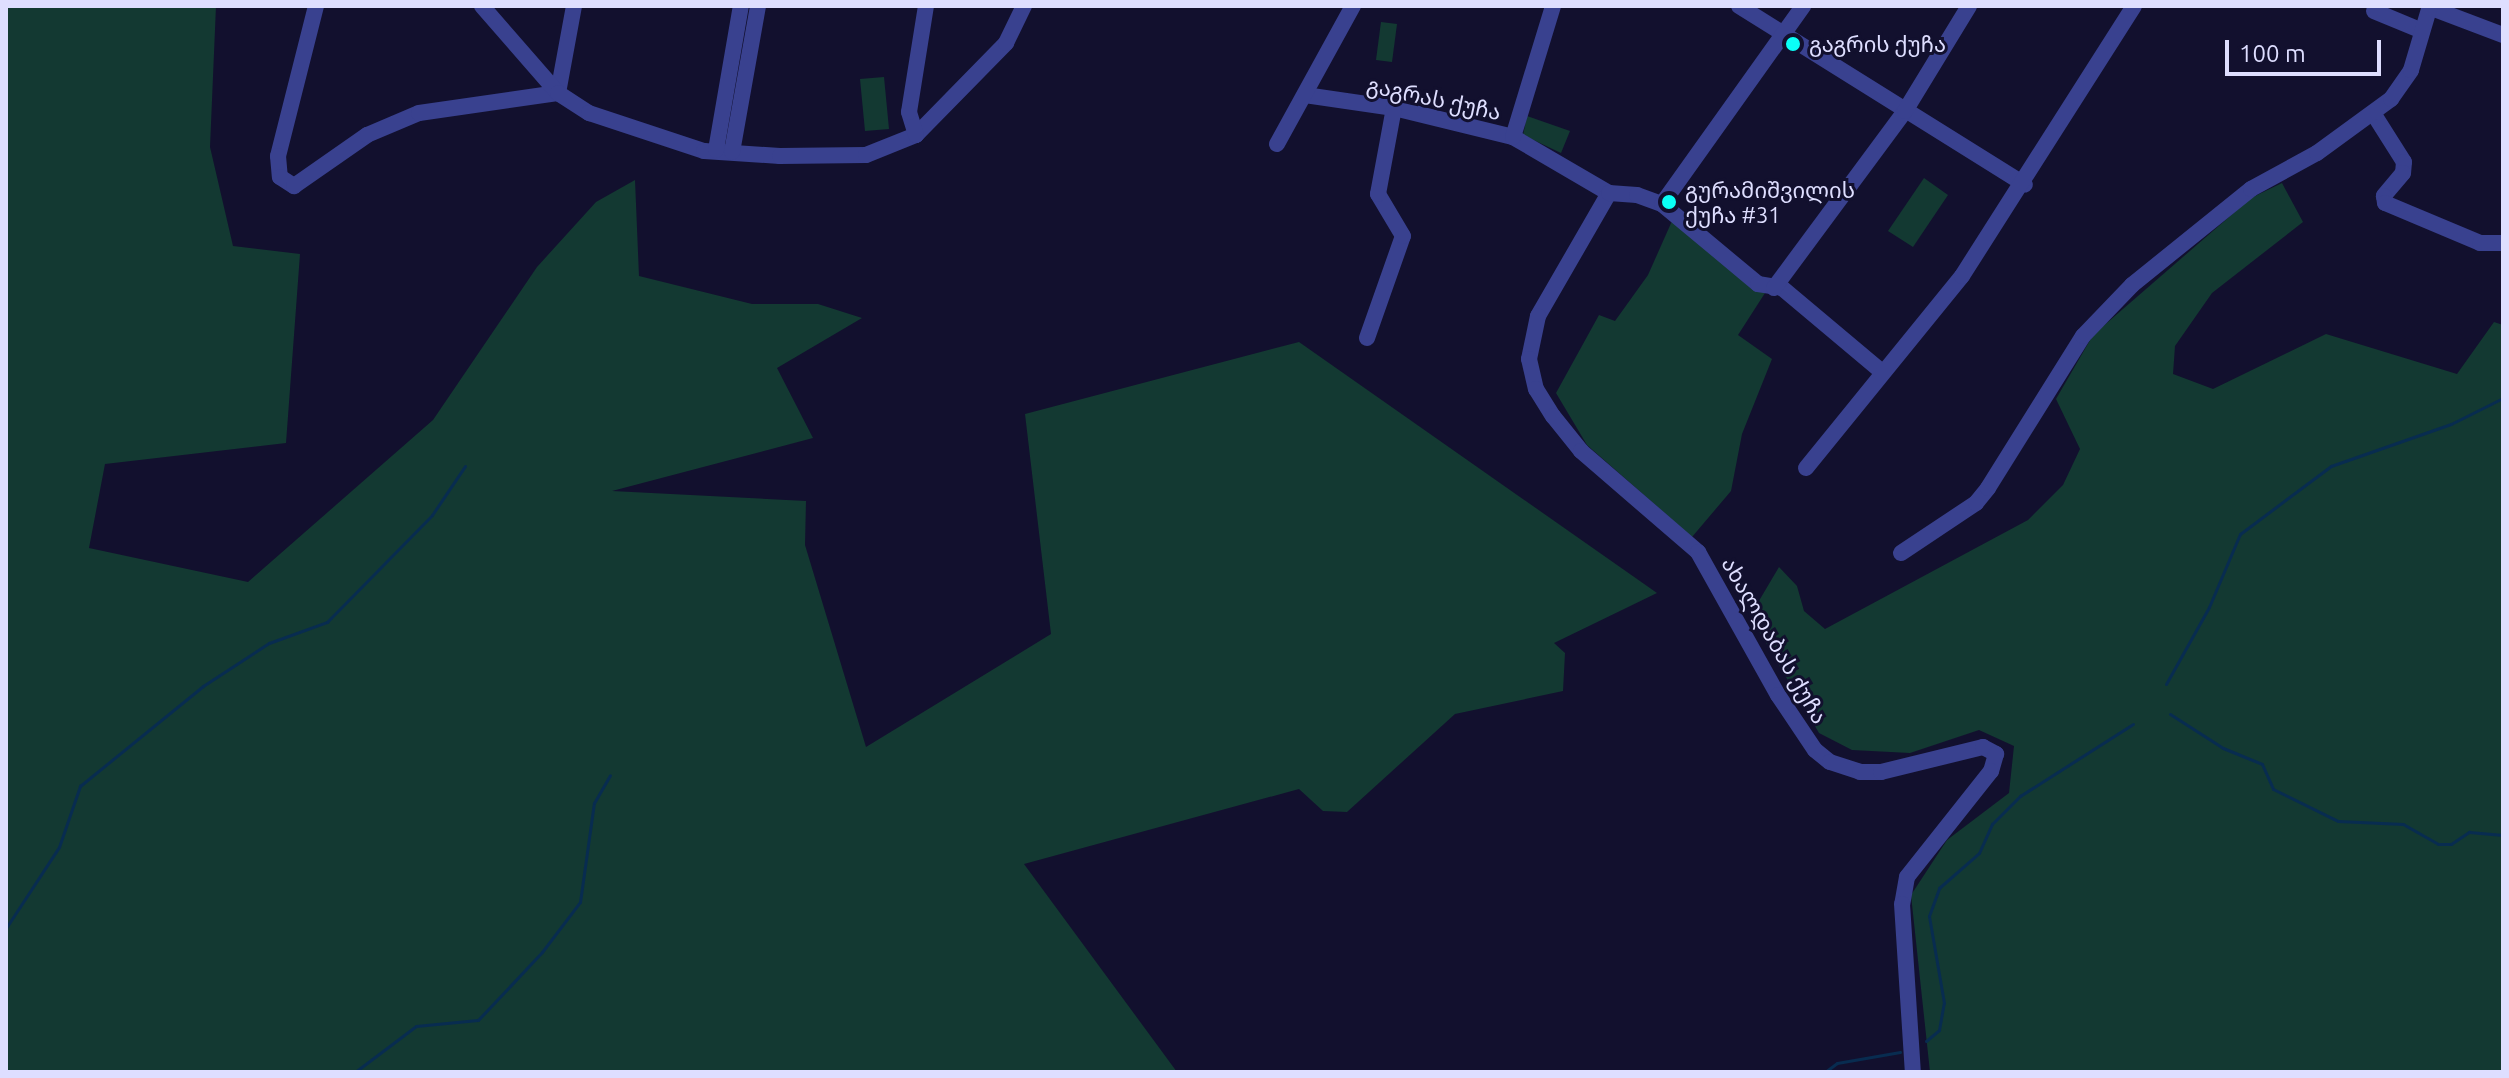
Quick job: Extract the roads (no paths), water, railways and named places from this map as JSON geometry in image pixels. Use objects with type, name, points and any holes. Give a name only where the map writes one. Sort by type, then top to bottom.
[{"type":"street","points":[[316,6],[278,156],[280,177],[290,185],[302,185],[367,135],[419,113],[558,93]]},
{"type":"street","points":[[482,6],[558,93],[589,113],[638,132],[724,151],[866,155],[916,135],[1006,43],[1024,6]]},
{"type":"street","points":[[558,93],[574,6]]},
{"type":"street","points":[[916,135],[909,112],[926,6]]},
{"type":"street","points":[[1277,144],[1353,6]]},
{"type":"street","name":"გაგრას ქუჩა","points":[[1305,95],[1394,108],[1513,137],[1553,6]]},
{"type":"street","points":[[1739,6],[2025,185]]},
{"type":"street","points":[[1662,204],[1803,6]]},
{"type":"street","points":[[1774,288],[1905,111],[1969,6]]},
{"type":"street","points":[[1806,468],[1881,371],[1962,276],[2025,185],[2134,6]]},
{"type":"street","points":[[1901,553],[1976,503],[2083,336],[2132,285],[2251,189],[2317,153],[2373,113],[2404,85],[2429,7],[2503,35]]},
{"type":"street","points":[[724,151],[749,8]]},
{"type":"street","points":[[2374,11],[2422,31]]},
{"type":"street","points":[[1367,338],[1403,236],[1378,194],[1394,108]]},
{"type":"street","points":[[2373,113],[2404,162],[2403,173],[2384,196],[2385,203],[2497,244]]},
{"type":"street","points":[[1513,137],[1609,193],[1637,195],[1662,204],[1748,276],[1774,288],[1782,288],[1881,371]]},
{"type":"street","name":"ახალდაბას ქუჩა","points":[[1609,193],[1548,292],[1533,334],[1532,376],[1553,416],[1581,451],[1698,552],[1778,695],[1815,750],[1830,762],[1860,772],[1881,772],[1983,747],[1996,754],[1991,771],[1907,877],[1902,904],[1913,1072]]},
{"type":"waterway","points":[[2166,684],[2209,607],[2240,534],[2331,466],[2451,424],[2503,398]]},
{"type":"waterway","points":[[6,928],[59,847],[80,786],[203,686],[269,643],[327,622],[432,515],[465,466]]},
{"type":"waterway","points":[[2170,714],[2223,748],[2262,764],[2273,789],[2338,821],[2403,824],[2438,844],[2451,844],[2469,832],[2503,835]]},
{"type":"waterway","points":[[1926,1041],[1939,1030],[1944,1003],[1929,916],[1939,888],[1979,853],[1992,824],[2020,796],[2133,724]]},
{"type":"waterway","points":[[355,1072],[416,1026],[478,1020],[542,952],[580,902],[594,803],[610,775]]},
{"type":"waterway","points":[[1825,1072],[1837,1063],[1900,1052]]},
{"type":"place","name":"გაგრის ქუჩა","points":[[1793,44]]},
{"type":"place","name":"გურამიშვილის ქუჩა #31","points":[[1669,202]]}]
